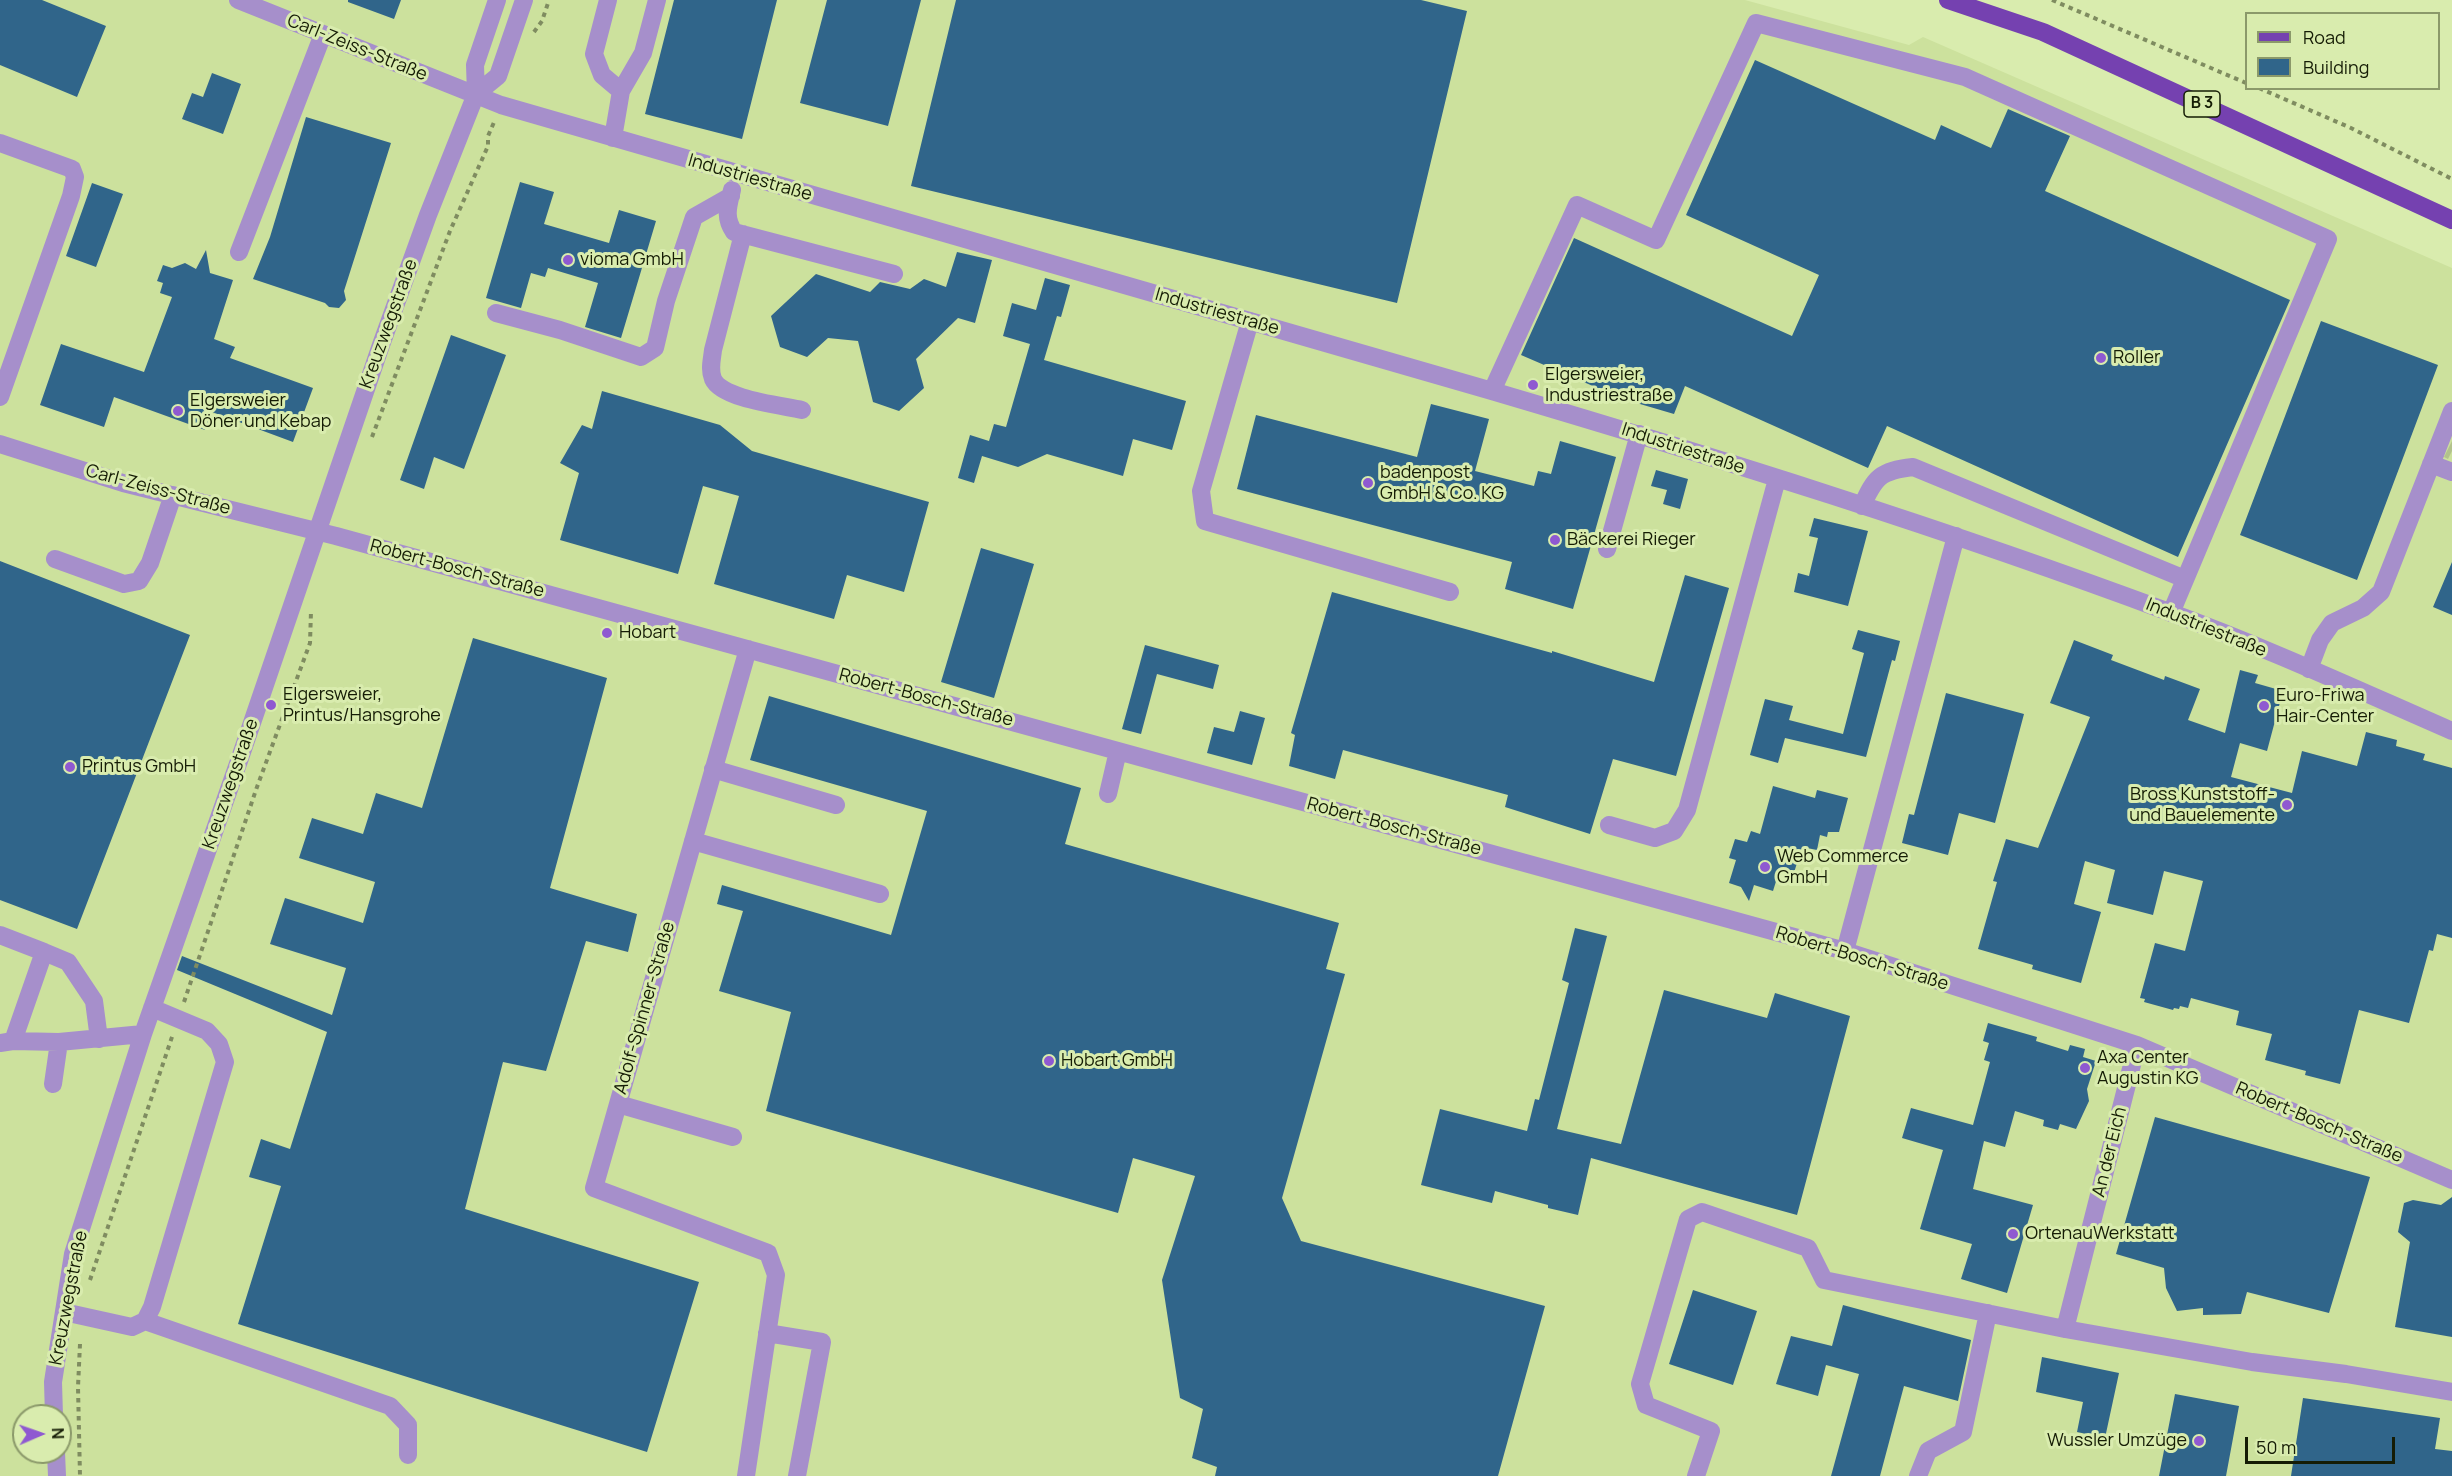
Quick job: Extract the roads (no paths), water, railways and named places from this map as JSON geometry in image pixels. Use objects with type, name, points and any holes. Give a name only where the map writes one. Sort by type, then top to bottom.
[{"type":"main road","name":"B 3","points":[[1948,0],[2043,32],[2452,220]]},
{"type":"street","name":"Carl-Zeiss-Straße","points":[[238,0],[476,94]]},
{"type":"street","name":"Kreuzwegstraße","points":[[54,1404],[53,1382],[73,1315],[73,1254],[143,1034],[393,312],[476,94],[475,65],[497,0]]},
{"type":"street","name":"Kreuzwegstraße","points":[[476,94],[498,76],[524,0]]},
{"type":"street","points":[[608,0],[594,54],[602,75],[621,91]]},
{"type":"street","points":[[613,138],[621,91],[643,53],[657,0]]},
{"type":"street","points":[[1492,391],[1577,205],[1656,240],[1756,23],[1965,77],[2328,239],[2171,613]]},
{"type":"street","points":[[239,252],[323,34]]},
{"type":"street","name":"Industriestraße","points":[[476,94],[501,105],[613,138],[1639,434],[1956,536],[2171,613],[2452,731]]},
{"type":"street","points":[[0,143],[72,169],[75,177],[71,196],[0,397]]},
{"type":"street","points":[[737,174],[731,196],[728,222],[734,232],[894,274]]},
{"type":"street","points":[[496,313],[560,330],[641,357],[655,348],[666,301],[694,218],[731,196]]},
{"type":"street","points":[[743,234],[713,350],[712,377],[717,386],[728,393],[802,410]]},
{"type":"street","points":[[1250,321],[1201,491],[1205,521],[1450,592]]},
{"type":"street","points":[[2309,669],[2320,640],[2332,623],[2364,608],[2381,592],[2448,430]]},
{"type":"street","points":[[1607,549],[1639,434]]},
{"type":"street","name":"Carl-Zeiss-Straße","points":[[0,444],[123,483],[318,531]]},
{"type":"street","points":[[2432,464],[2452,472]]},
{"type":"street","points":[[1862,506],[1872,483],[1891,470],[1913,467],[2185,579]]},
{"type":"street","points":[[1609,825],[1655,838],[1674,831],[1687,810],[1777,479]]},
{"type":"street","points":[[56,559],[124,584],[139,581],[150,563],[173,495]]},
{"type":"street","name":"Robert-Bosch-Straße","points":[[318,531],[1845,951],[2138,1045],[2452,1180]]},
{"type":"street","points":[[1845,951],[1956,536]]},
{"type":"street","name":"Adolf-Spinner-Straße","points":[[748,649],[594,1188],[768,1253],[776,1275],[767,1333]]},
{"type":"street","points":[[1108,794],[1118,751]]},
{"type":"street","points":[[714,770],[836,805]]},
{"type":"street","points":[[693,841],[880,894]]},
{"type":"street","points":[[0,935],[68,962],[94,1001],[99,1039]]},
{"type":"street","points":[[44,952],[7,1042],[59,1042],[143,1034]]},
{"type":"street","points":[[73,1315],[132,1327],[145,1321],[152,1307],[225,1062],[219,1044],[207,1031],[153,1008]]},
{"type":"street","points":[[53,1084],[59,1042]]},
{"type":"street","name":"An der Eich","points":[[2065,1329],[2138,1045]]},
{"type":"street","points":[[618,1104],[733,1137]]},
{"type":"street","points":[[1696,1476],[1711,1431],[1646,1405],[1640,1384],[1688,1219],[1702,1212],[1808,1248],[1824,1280],[2065,1329],[2252,1362],[2346,1374],[2452,1392]]},
{"type":"street","points":[[1918,1476],[1928,1450],[1963,1432],[1988,1313]]},
{"type":"street","points":[[145,1321],[390,1406],[408,1425],[408,1455]]},
{"type":"street","points":[[746,1476],[767,1333],[822,1342],[797,1476]]},
{"type":"tunnel","points":[[2448,449],[2452,451]]},
{"type":"place","name":"vioma GmbH","points":[[568,260]]},
{"type":"place","name":"Roller","points":[[2101,358]]},
{"type":"place","name":"Elgersweier, Industriestraße","points":[[1533,385]]},
{"type":"place","name":"Elgersweier Döner und Kebap","points":[[178,411]]},
{"type":"place","name":"badenpost GmbH & Co. KG","points":[[1368,483]]},
{"type":"place","name":"Bäckerei Rieger","points":[[1555,540]]},
{"type":"place","name":"Hobart","points":[[607,633]]},
{"type":"place","name":"Elgersweier, Printus/Hansgrohe","points":[[271,705]]},
{"type":"place","name":"Euro-Friwa Hair-Center","points":[[2264,706]]},
{"type":"place","name":"Printus GmbH","points":[[70,767]]},
{"type":"place","name":"Bross Kunststoff- und Bauelemente","points":[[2287,805]]},
{"type":"place","name":"Web Commerce GmbH","points":[[1765,867]]},
{"type":"place","name":"Hobart GmbH","points":[[1049,1061]]},
{"type":"place","name":"Axa Center Augustin KG","points":[[2085,1068]]},
{"type":"place","name":"OrtenauWerkstatt","points":[[2013,1234]]},
{"type":"place","name":"Wussler Umzüge","points":[[2199,1441]]}]
